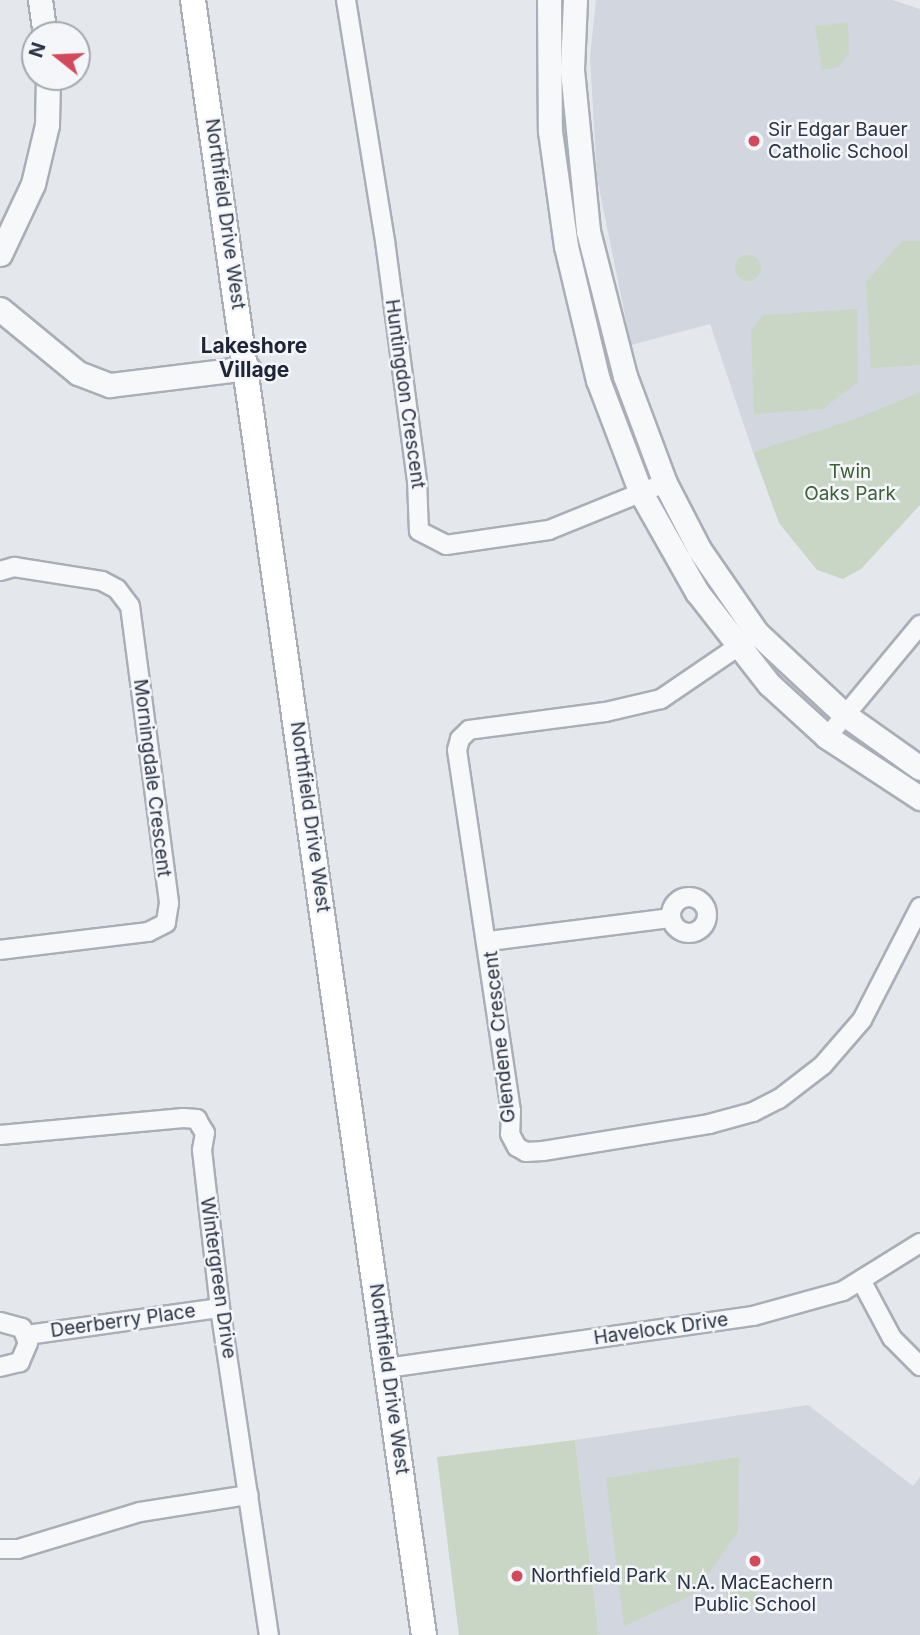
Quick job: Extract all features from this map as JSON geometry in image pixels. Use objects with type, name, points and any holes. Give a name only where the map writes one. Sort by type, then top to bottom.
[{"type":"main road","name":"Northfield Drive West","points":[[193,0],[248,368],[425,1635]]},
{"type":"street","points":[[40,0],[43,21]]},
{"type":"street","name":"Huntingdon Crescent","points":[[346,0],[385,241],[420,500],[419,530],[446,545],[549,530],[665,482]]},
{"type":"street","points":[[549,0],[550,131],[564,234],[598,380],[641,493],[697,592],[738,648],[786,701],[827,737],[920,799]]},
{"type":"street","points":[[575,0],[572,70],[577,142],[588,231],[605,309],[625,376],[665,482],[699,549],[757,633],[844,714],[920,768]]},
{"type":"street","points":[[0,254],[36,174],[47,125],[48,91]]},
{"type":"street","points":[[0,309],[78,373],[102,384],[126,386],[248,368]]},
{"type":"street","points":[[581,314],[605,309]]},
{"type":"street","name":"Morningdale Crescent","points":[[0,571],[14,567],[102,581],[117,589],[130,606],[169,904],[166,923],[148,932],[0,950]]},
{"type":"street","points":[[827,737],[920,625]]},
{"type":"street","name":"Glendene Crescent","points":[[757,633],[679,690],[639,706],[469,730],[460,739],[457,750],[489,941],[511,1111],[510,1134],[520,1149],[543,1151],[709,1124],[753,1112],[779,1098],[823,1065],[862,1020],[920,907]]},
{"type":"street","points":[[489,941],[670,918]]},
{"type":"street","name":"Wintergreen Drive","points":[[0,1135],[197,1119],[205,1133],[202,1150],[220,1308],[269,1635]]},
{"type":"street","name":"Havelock Drive","points":[[387,1368],[752,1316],[842,1291],[920,1243]]},
{"type":"street","points":[[861,1280],[892,1338],[920,1366]]},
{"type":"street","name":"Deerberry Place","points":[[27,1335],[220,1308]]},
{"type":"street","name":"Deerberry Place","points":[[0,1322],[15,1323],[27,1335],[28,1348],[20,1362],[0,1367]]},
{"type":"street","points":[[0,1549],[18,1549],[140,1512],[249,1495]]},
{"type":"shaded area","points":[[596,0],[892,0],[920,9],[920,401],[753,452],[710,324],[631,345],[597,178],[590,57]]},
{"type":"shaded area","name":"N.A. MacEachern Public School","points":[[808,1405],[913,1486],[920,1477],[920,1635],[599,1635],[575,1440]]},
{"type":"green space","points":[[564,3],[585,262],[592,293],[589,301],[559,142],[560,10]]},
{"type":"green space","points":[[848,22],[849,53],[838,67],[822,70],[815,26]]},
{"type":"green space","points":[[902,241],[920,241],[920,365],[871,368],[866,282]]},
{"type":"green space","points":[[748,255],[757,259],[761,268],[757,277],[748,281],[739,277],[735,268],[739,259]]},
{"type":"green space","points":[[857,309],[858,382],[823,409],[754,414],[751,330],[763,315]]},
{"type":"green space","name":"Twin Oaks Park","points":[[920,392],[920,505],[861,569],[843,579],[817,570],[779,523],[753,452],[858,418]]},
{"type":"green space","name":"Northfield Park","points":[[575,1440],[599,1635],[459,1635],[437,1457]]},
{"type":"green space","points":[[739,1457],[738,1532],[694,1594],[624,1626],[606,1478]]},
{"type":"green space","points":[[741,1580],[752,1584],[756,1595],[752,1606],[741,1610],[730,1606],[726,1595],[730,1584]]},
{"type":"place","name":"Sir Edgar Bauer Catholic School","points":[[754,141]]},
{"type":"place","name":"N.A. MacEachern Public School","points":[[755,1561]]},
{"type":"place","name":"Northfield Park","points":[[517,1576]]},
{"type":"district","name":"Lakeshore Village","points":[[254,358]]}]
